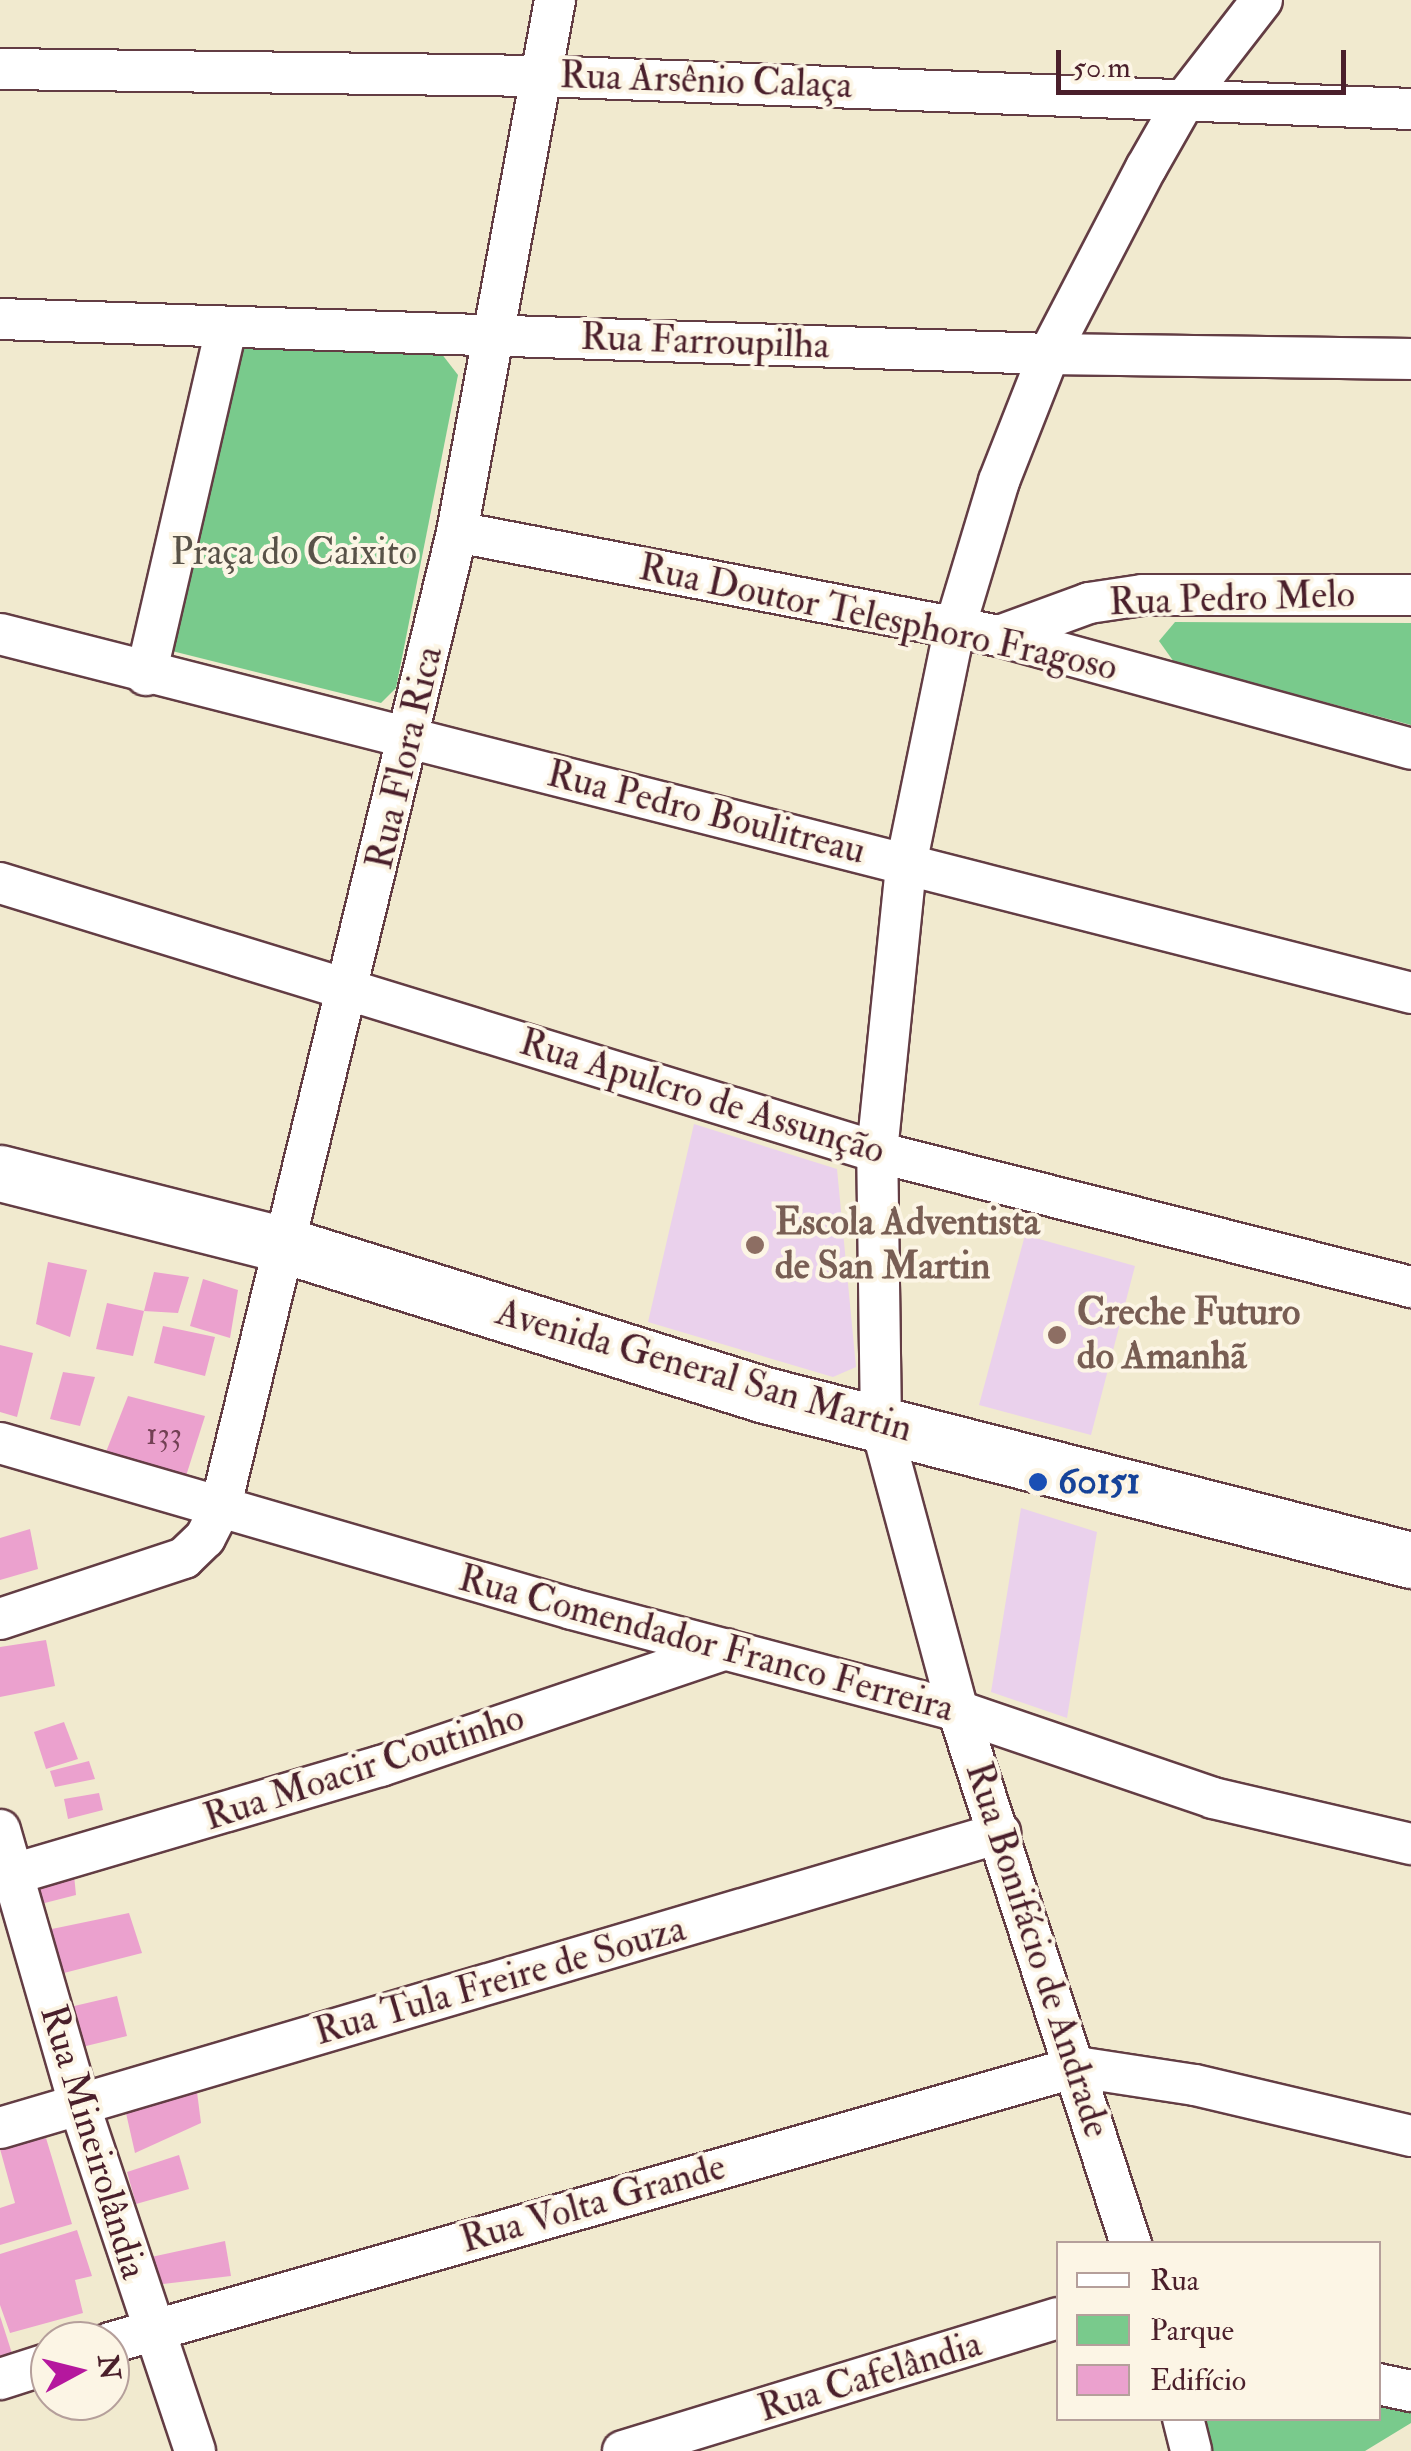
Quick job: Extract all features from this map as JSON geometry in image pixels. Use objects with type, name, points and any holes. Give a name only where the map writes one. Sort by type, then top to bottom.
[{"type":"main road","name":"Avenida General San Martin","points":[[0,1173],[282,1244],[881,1425],[1411,1560]]},
{"type":"street","name":"Rua Flora Rica","points":[[220,1509],[282,1244],[411,739],[457,532],[555,0]]},
{"type":"street","name":"Rua Bonifácio de Andrade","points":[[1131,2241],[958,1711],[881,1425],[876,1152],[906,865],[954,627],[999,481],[1048,354],[1186,98],[1262,0]]},
{"type":"street","name":"Rua Arsênio Calaça","points":[[0,69],[541,76],[1186,98],[1411,110]]},
{"type":"street","name":"Rua Farroupilha","points":[[0,319],[1048,354],[1411,359]]},
{"type":"street","points":[[146,675],[226,328]]},
{"type":"street","name":"Rua Doutor Telesphoro Fragoso","points":[[457,532],[999,636],[1411,749]]},
{"type":"street","name":"Rua Pedro Melo","points":[[999,636],[1089,602],[1142,596],[1411,596]]},
{"type":"street","name":"Rua Pedro Boulitreau","points":[[0,634],[146,675],[1411,993]]},
{"type":"street","name":"Rua Apulcro de Assunção","points":[[0,883],[350,987],[876,1152],[1411,1287]]},
{"type":"street","name":"Rua Comendador Franco Ferreira","points":[[0,1443],[220,1509],[958,1711],[1213,1798],[1411,1844]]},
{"type":"street","points":[[0,1618],[184,1558],[205,1538],[220,1509]]},
{"type":"street","name":"Rua Moacir Coutinho","points":[[7,1876],[381,1766],[726,1649]]},
{"type":"street","name":"Rua Mineirolândia","points":[[0,1830],[7,1876],[150,2330],[195,2451]]},
{"type":"street","name":"Rua Tula Freire de Souza","points":[[0,2128],[1000,1833]]},
{"type":"street","points":[[1076,2067],[1213,2089],[1411,2136]]},
{"type":"street","name":"Rua Volta Grande","points":[[130,2336],[1076,2067]]},
{"type":"street","name":"Rua Cafelândia","points":[[623,2451],[1056,2319]]},
{"type":"street","points":[[0,2379],[30,2369]]},
{"type":"street","points":[[1381,2385],[1411,2391]]},
{"type":"street","points":[[1184,2421],[1191,2451]]},
{"type":"shaded area","name":"Escola Adventista de San Martin","points":[[694,1124],[837,1169],[856,1367],[833,1377],[648,1322]]},
{"type":"shaded area","name":"Creche Futuro do Amanhã","points":[[1025,1235],[1135,1266],[1091,1435],[979,1405]]},
{"type":"shaded area","points":[[1021,1508],[1097,1532],[1067,1718],[991,1692]]},
{"type":"green space","name":"Praça do Caixito","points":[[221,345],[441,353],[458,375],[396,688],[381,703],[152,646]]},
{"type":"green space","points":[[1175,622],[1411,623],[1411,725],[1174,662],[1159,641]]},
{"type":"green space","points":[[1381,2401],[1411,2408],[1411,2423],[1365,2451],[1207,2451],[1199,2421],[1381,2421]]},
{"type":"building","points":[[48,1262],[87,1270],[70,1337],[36,1324]]},
{"type":"building","points":[[154,1272],[189,1277],[178,1313],[144,1311]]},
{"type":"building","points":[[203,1279],[238,1290],[230,1338],[190,1326]]},
{"type":"building","points":[[107,1303],[144,1311],[133,1356],[96,1349]]},
{"type":"building","points":[[163,1326],[215,1337],[205,1376],[154,1363]]},
{"type":"building","points":[[0,1345],[33,1353],[17,1417],[0,1412]]},
{"type":"building","points":[[63,1372],[95,1377],[80,1426],[50,1419]]},
{"type":"building","points":[[128,1396],[205,1416],[186,1476],[104,1457]]},
{"type":"building","points":[[30,1529],[38,1569],[0,1580],[0,1538]]},
{"type":"building","points":[[46,1640],[55,1686],[0,1697],[0,1647]]},
{"type":"building","points":[[64,1722],[78,1759],[46,1769],[34,1732]]},
{"type":"building","points":[[89,1761],[95,1779],[55,1787],[50,1771]]},
{"type":"building","points":[[99,1793],[103,1810],[68,1819],[64,1799]]},
{"type":"building","points":[[74,1875],[76,1895],[33,1906],[31,1883]]},
{"type":"building","points":[[129,1913],[142,1953],[60,1974],[47,1930]]},
{"type":"building","points":[[117,1996],[127,2036],[82,2047],[70,2007]]},
{"type":"building","points":[[197,2092],[201,2123],[135,2153],[126,2113]]},
{"type":"building","points":[[46,2138],[72,2224],[0,2245],[0,2208],[15,2203],[0,2149]]},
{"type":"building","points":[[179,2155],[189,2189],[136,2204],[127,2172]]},
{"type":"building","points":[[77,2230],[92,2276],[75,2280],[83,2313],[54,2321],[30,2321],[30,2328],[10,2333],[0,2305],[0,2254]]},
{"type":"building","points":[[225,2241],[231,2276],[146,2286],[142,2259]]},
{"type":"building","points":[[0,2316],[17,2369],[0,2378]]},
{"type":"place","name":"Escola Adventista de San Martin","points":[[755,1245]]},
{"type":"place","name":"Creche Futuro do Amanhã","points":[[1057,1335]]},
{"type":"place","name":"60151","points":[[1038,1482]]}]
